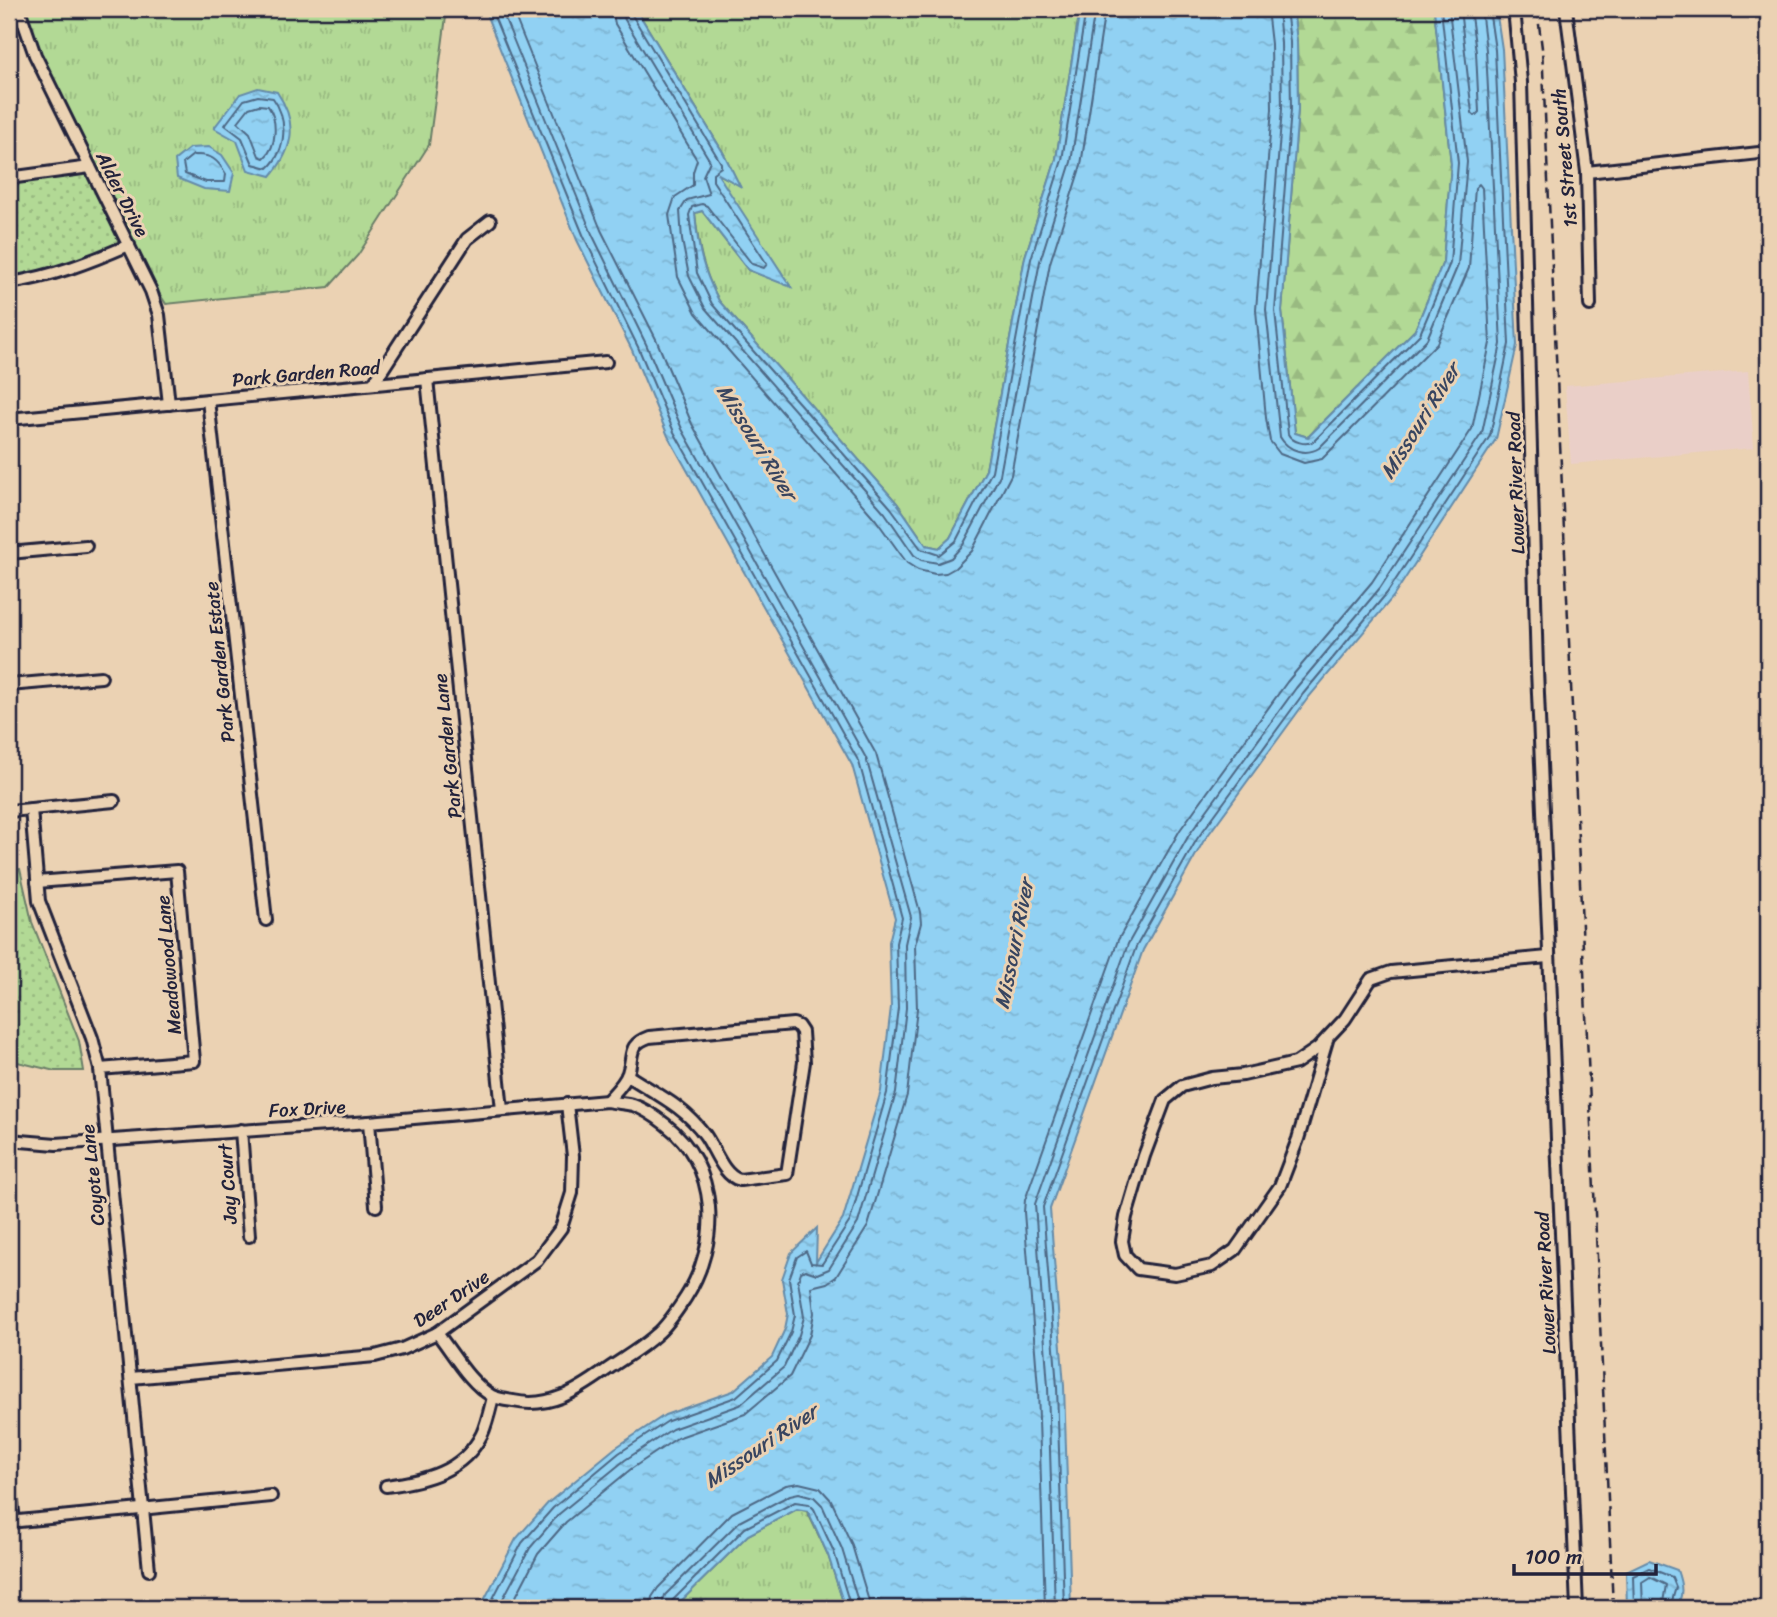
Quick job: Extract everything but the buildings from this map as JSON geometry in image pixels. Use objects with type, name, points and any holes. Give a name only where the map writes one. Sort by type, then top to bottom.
[{"type":"street","name":"Alder Drive","points":[[19,9],[35,55],[151,291],[159,315],[169,404]]},
{"type":"street","name":"Lower River Road","points":[[1514,9],[1521,82],[1537,670],[1577,1608]]},
{"type":"street","name":"1st Street South","points":[[1566,9],[1587,172],[1590,305]]},
{"type":"street","points":[[1587,172],[1768,152]]},
{"type":"street","points":[[9,178],[90,167]]},
{"type":"street","points":[[373,384],[467,239],[489,221]]},
{"type":"street","points":[[9,283],[37,279],[129,245]]},
{"type":"street","name":"Park Garden Road","points":[[9,419],[606,362]]},
{"type":"street","name":"Park Garden Lane","points":[[427,379],[502,1110]]},
{"type":"street","name":"Park Garden Estate","points":[[208,400],[266,919]]},
{"type":"street","points":[[9,553],[86,546]]},
{"type":"street","points":[[9,685],[101,677]]},
{"type":"street","points":[[9,811],[114,801]]},
{"type":"street","name":"Coyote Lane","points":[[31,809],[39,901],[92,1038],[100,1069],[149,1570]]},
{"type":"street","name":"Meadowood Lane","points":[[37,882],[177,871],[194,1061],[100,1069]]},
{"type":"street","points":[[1328,1037],[1298,1139],[1280,1185],[1235,1250],[1212,1266],[1175,1274],[1138,1269],[1125,1255],[1122,1241],[1126,1217],[1144,1156],[1165,1100],[1182,1086],[1296,1063],[1318,1048],[1328,1037],[1345,1019],[1371,979],[1391,972],[1548,957]]},
{"type":"street","points":[[607,1101],[628,1075],[633,1047],[640,1040],[793,1024],[798,1026],[802,1032],[804,1062],[787,1174],[740,1180],[733,1178],[727,1173],[709,1140],[685,1112],[628,1075]]},
{"type":"street","name":"Fox Drive","points":[[9,1140],[56,1144],[369,1122],[607,1101],[636,1106],[655,1116],[680,1136],[698,1160],[710,1207],[708,1233],[700,1267],[687,1295],[658,1334],[578,1390],[550,1402],[525,1404],[494,1397]]},
{"type":"street","name":"Deer Drive","points":[[131,1378],[375,1356],[402,1349],[437,1333],[537,1260],[561,1228],[572,1193],[573,1156],[567,1104]]},
{"type":"street","points":[[369,1122],[376,1206]]},
{"type":"street","name":"Jay Court","points":[[241,1130],[249,1236]]},
{"type":"street","points":[[386,1486],[415,1482],[444,1473],[467,1454],[482,1433],[494,1397],[476,1383],[437,1333]]},
{"type":"street","points":[[9,1473],[11,1522],[271,1496]]},
{"type":"shaded area","points":[[1748,371],[1754,448],[1571,464],[1565,386]]},
{"type":"green space","points":[[19,9],[447,9],[429,145],[358,255],[329,287],[166,304],[129,245]]},
{"type":"green space","points":[[636,9],[1080,9],[1056,159],[1025,257],[986,470],[950,538],[939,548],[926,545],[897,503],[719,301],[700,248],[695,213],[702,211],[748,270],[790,286],[715,172],[739,185],[724,154]]},
{"type":"green space","points":[[1293,9],[1434,9],[1451,164],[1443,262],[1415,330],[1308,437],[1295,433],[1282,311],[1298,109],[1297,42]]},
{"type":"green space","points":[[90,167],[129,245],[9,283],[9,178]]},
{"type":"green space","points":[[20,869],[32,922],[79,1041],[84,1071],[55,1071],[9,1060],[9,870]]},
{"type":"green space","points":[[797,1509],[807,1511],[828,1555],[845,1608],[674,1608],[748,1535]]},
{"type":"water","name":"Missouri River","points":[[484,9],[636,9],[724,154],[740,186],[717,173],[791,287],[748,270],[702,211],[695,213],[699,248],[708,279],[719,301],[897,503],[926,545],[939,548],[950,538],[986,470],[1025,257],[1056,159],[1080,9],[1293,9],[1297,42],[1298,109],[1282,311],[1295,433],[1308,437],[1415,330],[1443,262],[1451,164],[1434,9],[1496,9],[1502,49],[1517,345],[1496,439],[1393,597],[1308,698],[1203,842],[1143,950],[1050,1209],[1064,1386],[1071,1608],[845,1608],[828,1555],[808,1511],[797,1509],[748,1535],[674,1608],[480,1608],[516,1539],[548,1503],[615,1448],[665,1415],[733,1391],[772,1357],[785,1329],[788,1314],[782,1279],[791,1253],[817,1228],[816,1262],[843,1219],[881,1091],[891,1007],[889,942],[895,918],[852,765],[668,436],[632,350],[577,240]]},
{"type":"water","points":[[258,88],[277,92],[284,103],[290,125],[289,145],[271,176],[248,170],[237,141],[214,128],[240,94]]},
{"type":"water","points":[[209,147],[222,155],[234,173],[230,191],[204,189],[177,178],[175,160],[190,148]]},
{"type":"water","points":[[1649,1560],[1677,1570],[1681,1590],[1680,1600],[1674,1608],[1627,1608],[1626,1571]]},
{"type":"railway","points":[[1537,9],[1542,48],[1613,1608]]}]
